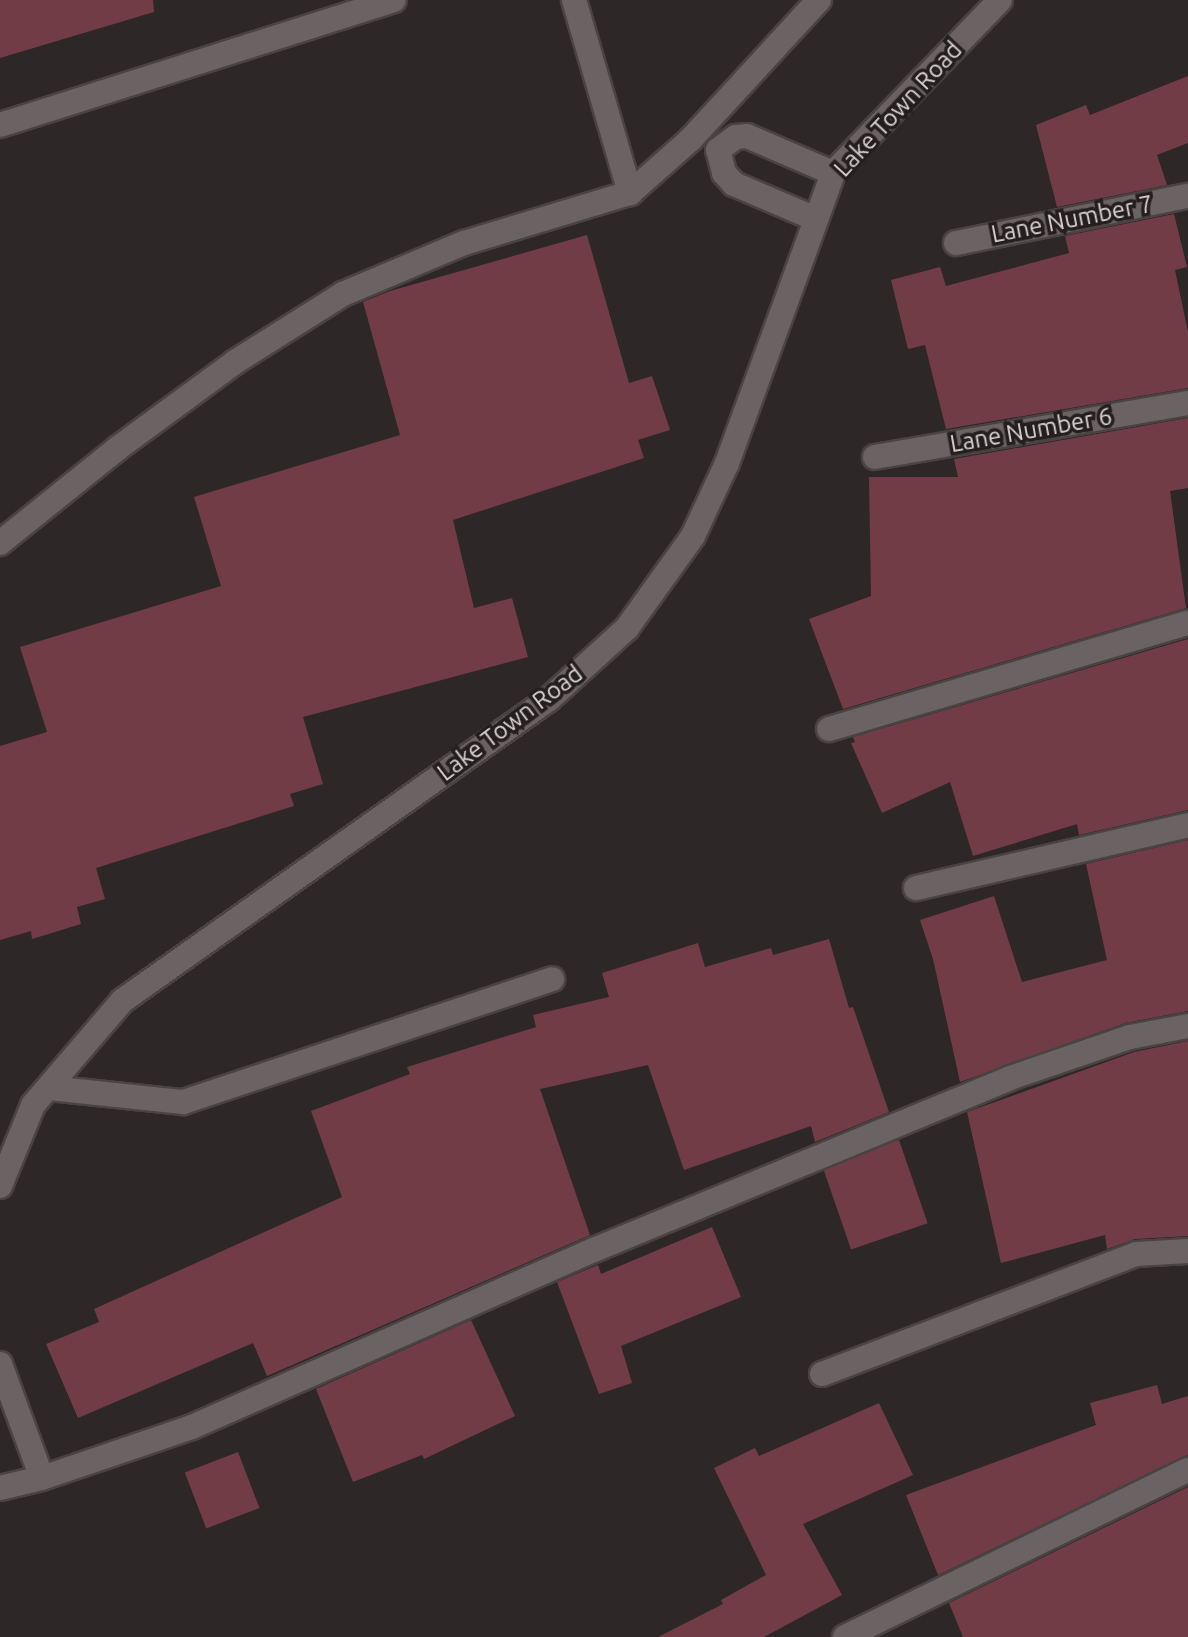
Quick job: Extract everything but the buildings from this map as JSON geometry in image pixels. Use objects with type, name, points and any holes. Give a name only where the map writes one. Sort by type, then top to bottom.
[{"type":"street","points":[[0,125],[394,0]]},
{"type":"street","points":[[574,0],[630,193]]},
{"type":"street","points":[[0,543],[118,448],[235,362],[343,294],[464,243],[630,193],[691,139],[819,0]]},
{"type":"street","name":"Lake Town Road","points":[[0,1186],[33,1105],[122,1001],[549,699],[627,628],[693,536],[727,463],[833,173],[1000,0]]},
{"type":"street","points":[[718,150],[736,137],[747,136],[833,173]]},
{"type":"street","points":[[691,139],[718,150]]},
{"type":"street","points":[[718,150],[724,173],[734,184],[816,219]]},
{"type":"street","name":"Lane Number 7","points":[[956,243],[1188,196]]},
{"type":"street","name":"Lane Number 6","points":[[875,457],[1188,403]]},
{"type":"street","points":[[829,729],[1188,623]]},
{"type":"street","points":[[916,888],[1188,825]]},
{"type":"street","points":[[49,1088],[183,1102],[552,979]]},
{"type":"street","points":[[0,1488],[42,1478],[192,1427],[596,1249],[1010,1078],[1130,1037],[1188,1026]]},
{"type":"street","points":[[822,1374],[1136,1254],[1188,1251]]},
{"type":"street","points":[[0,1364],[42,1478]]},
{"type":"street","points":[[845,1637],[1188,1470]]}]
